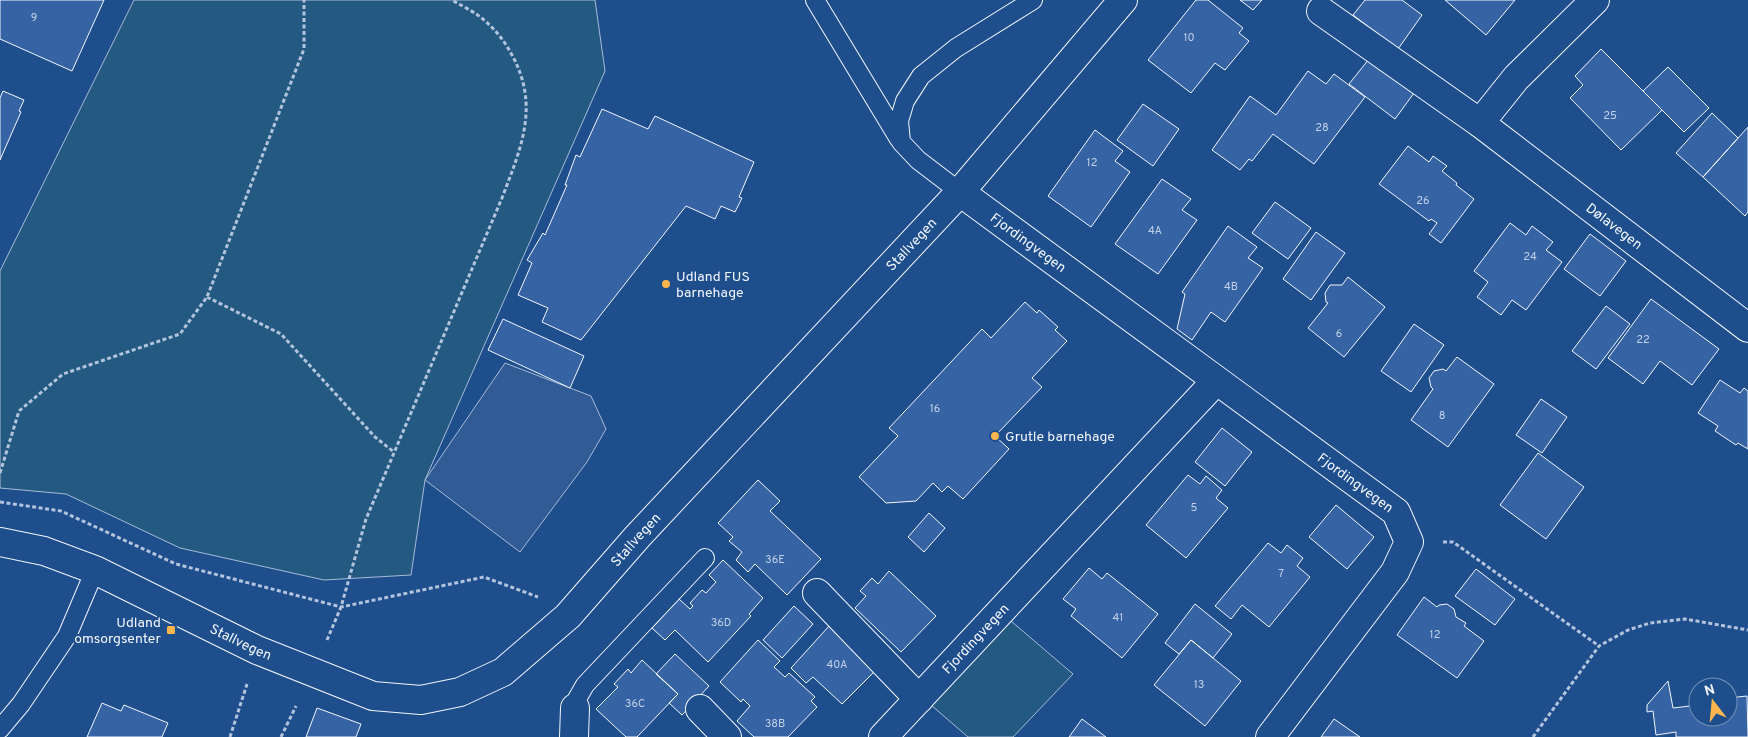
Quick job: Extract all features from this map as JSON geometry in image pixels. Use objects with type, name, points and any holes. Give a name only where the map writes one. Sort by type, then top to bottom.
[{"type":"street","name":"Stallvegen","points":[[0,542],[44,551],[95,570],[257,650],[373,696],[421,700],[460,692],[503,672],[568,616],[645,529],[960,192],[1123,0]]},
{"type":"street","points":[[1480,123],[1516,78],[1595,0]]},
{"type":"street","name":"Dølavegen","points":[[1321,11],[1480,123],[1748,328]]},
{"type":"street","name":"Fjordingvegen","points":[[960,192],[1396,512],[1409,542]]},
{"type":"street","name":"Fjordingvegen","points":[[883,737],[1216,381]]},
{"type":"street","points":[[1270,737],[1394,572],[1409,542]]},
{"type":"street","points":[[817,593],[919,699]]},
{"type":"street","points":[[574,737],[575,708]]},
{"type":"street","points":[[700,709],[727,737]]},
{"type":"lane","points":[[815,0],[901,142],[918,160],[960,192]]},
{"type":"lane","points":[[901,142],[899,121],[905,101],[921,76],[956,48],[1033,0]]},
{"type":"lane","points":[[575,708],[577,699],[585,685],[705,558]]},
{"type":"lane","points":[[0,729],[20,704],[67,636],[95,570]]},
{"type":"path","points":[[0,473],[19,411],[63,374],[180,334],[207,297],[304,49],[304,0]]},
{"type":"path","points":[[326,643],[340,607],[366,519],[502,198],[521,148],[526,126],[527,99],[524,80],[506,43],[482,18],[452,0]]},
{"type":"path","points":[[207,297],[281,334],[376,437],[394,452]]},
{"type":"path","points":[[0,502],[61,511],[176,564],[340,607],[484,577],[535,596],[568,616]]},
{"type":"path","points":[[1409,542],[1453,542],[1599,646]]},
{"type":"path","points":[[1533,737],[1599,646],[1628,630],[1650,623],[1685,619],[1748,630]]},
{"type":"path","points":[[230,737],[257,650]]},
{"type":"path","points":[[281,737],[296,706]]},
{"type":"shaded area","points":[[134,0],[595,0],[605,71],[425,480],[411,575],[324,580],[180,548],[66,494],[0,488],[0,271]]},
{"type":"shaded area","points":[[505,363],[591,396],[606,429],[587,462],[520,552],[425,480]]},
{"type":"shaded area","points":[[1011,621],[1073,674],[1013,737],[968,737],[931,705]]},
{"type":"building","points":[[0,0],[104,0],[72,71],[0,39]]},
{"type":"building","points":[[1196,0],[1208,0],[1243,28],[1239,33],[1249,41],[1225,70],[1215,63],[1191,93],[1148,60]]},
{"type":"building","points":[[1240,0],[1262,0],[1253,10]]},
{"type":"building","points":[[1365,0],[1402,0],[1422,15],[1398,49],[1353,15]]},
{"type":"building","points":[[1445,0],[1515,0],[1486,35]]},
{"type":"building","points":[[1601,49],[1662,110],[1621,150],[1570,98],[1583,85],[1575,76]]},
{"type":"building","points":[[1369,59],[1414,93],[1395,119],[1349,84]]},
{"type":"building","points":[[1668,67],[1709,108],[1684,132],[1643,91]]},
{"type":"building","points":[[1308,71],[1326,84],[1334,74],[1365,97],[1314,164],[1273,134],[1252,161],[1249,159],[1240,170],[1212,150],[1250,96],[1276,115]]},
{"type":"building","points":[[3,91],[24,100],[19,111],[21,112],[0,160],[0,98]]},
{"type":"building","points":[[1143,104],[1179,129],[1153,166],[1117,140]]},
{"type":"building","points":[[602,109],[648,129],[655,116],[754,162],[739,197],[742,198],[735,212],[721,206],[715,219],[686,206],[581,340],[542,322],[548,308],[518,295],[532,263],[527,260],[543,233],[545,235],[567,185],[565,185],[576,155],[580,157]]},
{"type":"building","points":[[1712,113],[1738,138],[1703,177],[1676,153]]},
{"type":"building","points":[[1748,127],[1748,212],[1745,216],[1703,177]]},
{"type":"building","points":[[1095,130],[1123,151],[1115,161],[1130,172],[1091,227],[1048,196]]},
{"type":"building","points":[[1408,146],[1429,162],[1433,156],[1447,166],[1442,171],[1474,199],[1441,243],[1429,234],[1437,223],[1431,219],[1429,221],[1379,184]]},
{"type":"building","points":[[1162,179],[1191,199],[1182,210],[1197,220],[1158,274],[1115,244]]},
{"type":"building","points":[[1275,202],[1311,228],[1288,259],[1252,233]]},
{"type":"building","points":[[1510,223],[1526,235],[1532,226],[1553,242],[1546,250],[1562,262],[1526,310],[1512,300],[1501,315],[1477,297],[1488,282],[1474,271]]},
{"type":"building","points":[[1228,226],[1257,247],[1248,258],[1263,268],[1225,322],[1211,312],[1192,340],[1177,329],[1185,294],[1182,292]]},
{"type":"building","points":[[1316,232],[1345,253],[1311,300],[1283,279]]},
{"type":"building","points":[[1590,234],[1626,261],[1600,296],[1564,269]]},
{"type":"building","points":[[1348,277],[1385,307],[1344,357],[1308,328],[1328,303],[1326,302],[1325,293],[1330,285],[1342,285]]},
{"type":"building","points":[[1651,299],[1719,349],[1692,385],[1660,361],[1643,384],[1608,358]]},
{"type":"building","points":[[1025,302],[1037,313],[1039,310],[1058,327],[1055,330],[1067,341],[1032,378],[1042,387],[995,436],[1009,449],[963,499],[948,486],[942,492],[933,483],[916,501],[886,503],[859,477],[898,436],[889,428],[982,329],[991,338]]},
{"type":"building","points":[[1606,306],[1630,324],[1596,369],[1572,351]]},
{"type":"building","points":[[503,319],[584,356],[570,388],[488,350]]},
{"type":"building","points":[[1414,324],[1444,345],[1411,392],[1381,371]]},
{"type":"building","points":[[1457,357],[1494,384],[1448,447],[1411,420],[1433,389],[1429,378],[1434,371],[1443,369],[1446,371]]},
{"type":"building","points":[[1720,380],[1740,393],[1744,388],[1748,391],[1748,449],[1738,443],[1736,445],[1715,431],[1718,426],[1698,413]]},
{"type":"building","points":[[1541,399],[1567,417],[1542,453],[1516,435]]},
{"type":"building","points":[[1222,428],[1252,452],[1225,486],[1195,462]]},
{"type":"building","points":[[1538,453],[1584,487],[1546,539],[1500,505]]},
{"type":"building","points":[[1188,475],[1200,484],[1206,476],[1222,490],[1216,498],[1228,508],[1186,558],[1146,525]]},
{"type":"building","points":[[758,480],[780,501],[770,511],[821,559],[787,595],[755,564],[748,572],[736,560],[742,552],[729,541],[733,537],[718,523]]},
{"type":"building","points":[[1336,505],[1374,537],[1347,569],[1309,537]]},
{"type":"building","points":[[929,513],[945,528],[924,552],[908,537]]},
{"type":"building","points":[[1268,543],[1281,553],[1287,545],[1303,558],[1297,566],[1310,577],[1269,627],[1242,605],[1231,619],[1215,606]]},
{"type":"building","points":[[723,560],[763,598],[749,614],[751,616],[708,662],[675,630],[665,640],[652,628],[679,599],[690,609],[693,606],[690,603],[702,590],[706,593],[716,582],[709,575]]},
{"type":"building","points":[[1089,568],[1102,579],[1107,573],[1158,614],[1122,658],[1071,616],[1076,609],[1063,599]]},
{"type":"building","points":[[1476,569],[1515,599],[1495,625],[1455,596]]},
{"type":"building","points":[[889,571],[936,616],[901,652],[855,608],[866,596],[860,591],[872,578],[878,584]]},
{"type":"building","points":[[1424,597],[1437,607],[1447,604],[1454,609],[1456,617],[1466,623],[1464,626],[1484,641],[1457,678],[1397,635]]},
{"type":"building","points":[[1195,604],[1232,634],[1213,658],[1191,640],[1179,654],[1165,643]]},
{"type":"building","points":[[794,606],[813,624],[782,658],[763,640]]},
{"type":"building","points":[[830,625],[876,670],[842,704],[813,677],[806,683],[791,668]]},
{"type":"building","points":[[758,640],[780,661],[774,667],[785,677],[789,673],[815,697],[811,701],[817,707],[788,737],[754,737],[737,721],[750,706],[743,699],[741,702],[720,682]]},
{"type":"building","points":[[1191,640],[1241,681],[1205,726],[1154,685]]},
{"type":"building","points":[[675,654],[709,686],[682,715],[669,703],[678,694],[656,674]]},
{"type":"building","points":[[642,660],[678,694],[637,737],[626,737],[596,709],[618,687],[614,684],[628,669],[631,673]]},
{"type":"building","points":[[1668,681],[1673,708],[1688,706],[1688,727],[1738,727],[1738,697],[1747,696],[1748,737],[1676,737],[1676,732],[1656,735],[1653,711],[1647,712],[1647,705]]},
{"type":"building","points":[[102,703],[121,711],[124,705],[168,723],[162,737],[87,737]]},
{"type":"building","points":[[317,708],[361,724],[356,737],[306,737]]},
{"type":"building","points":[[1082,719],[1106,737],[1069,737]]},
{"type":"building","points":[[1334,719],[1360,737],[1321,737]]},
{"type":"place","name":"Udland FUS barnehage","points":[[666,284]]},
{"type":"place","name":"Grutle barnehage","points":[[995,436]]},
{"type":"place","name":"Udland omsorgsenter","points":[[171,630]]}]
